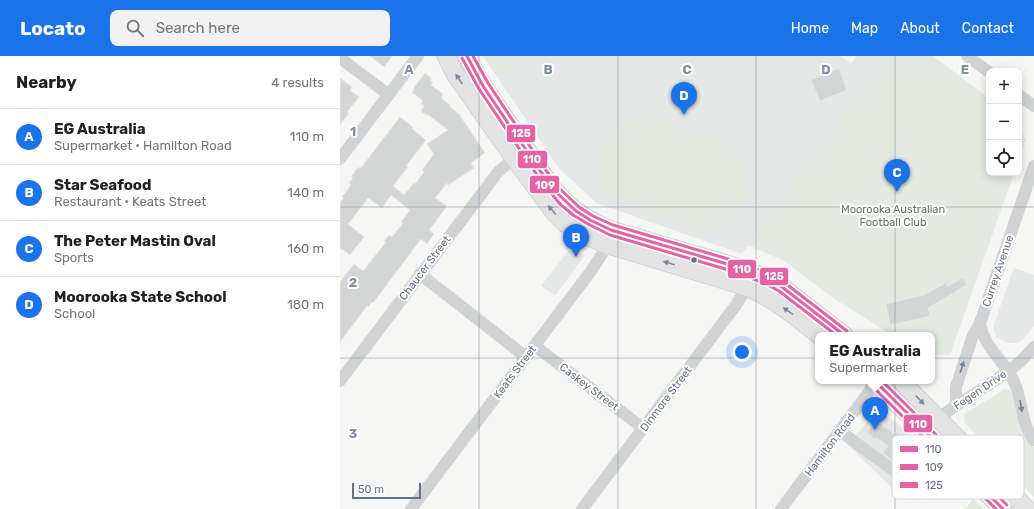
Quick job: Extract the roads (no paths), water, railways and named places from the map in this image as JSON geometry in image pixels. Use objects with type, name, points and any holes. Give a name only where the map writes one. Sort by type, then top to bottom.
[{"type":"highway","points":[[446,56],[455,74],[514,158],[554,212],[566,224],[578,232],[608,237],[740,268],[766,278],[787,290],[840,332]]},
{"type":"highway","points":[[467,56],[485,88],[536,164],[561,197],[608,237],[747,287],[775,302],[815,332]]},
{"type":"highway","points":[[879,384],[920,435]]},
{"type":"highway","points":[[904,384],[955,435]]},
{"type":"highway","points":[[992,499],[1003,509]]},
{"type":"highway","points":[[1017,499],[1027,509]]},
{"type":"street","points":[[340,159],[418,56]]},
{"type":"street","points":[[967,56],[986,70]]},
{"type":"street","points":[[340,58],[389,95]]},
{"type":"street","points":[[1022,97],[1034,106]]},
{"type":"street","name":"Chaucer Street","points":[[340,381],[498,172],[514,158]]},
{"type":"street","name":"Currey Avenue","points":[[956,405],[956,387],[973,335],[980,323],[1034,166]]},
{"type":"street","name":"Keats Street","points":[[411,509],[591,271],[602,254],[608,237]]},
{"type":"street","points":[[420,274],[526,357]]},
{"type":"street","name":"Dinmore Street","points":[[582,509],[736,305],[747,287]]},
{"type":"street","points":[[980,323],[982,333],[988,344],[1009,371],[1016,384],[1023,417],[1034,440]]},
{"type":"street","name":"Caskey Street","points":[[534,346],[643,428]]},
{"type":"street","name":"Fegen Drive","points":[[924,435],[956,405],[1009,371],[1034,348]]},
{"type":"street","name":"Hamilton Road","points":[[781,509],[875,384]]},
{"type":"street","name":"Fegen Drive","points":[[840,432],[892,470]]},
{"type":"place","name":"Moorooka State School","points":[[684,115]]},
{"type":"place","name":"The Peter Mastin Oval","points":[[897,192]]},
{"type":"place","name":"Star Seafood","points":[[576,257]]},
{"type":"place","name":"EG Australia","points":[[875,430]]},
{"type":"park label","name":"Moorooka Australian Football Club","points":[[893,215]]}]
